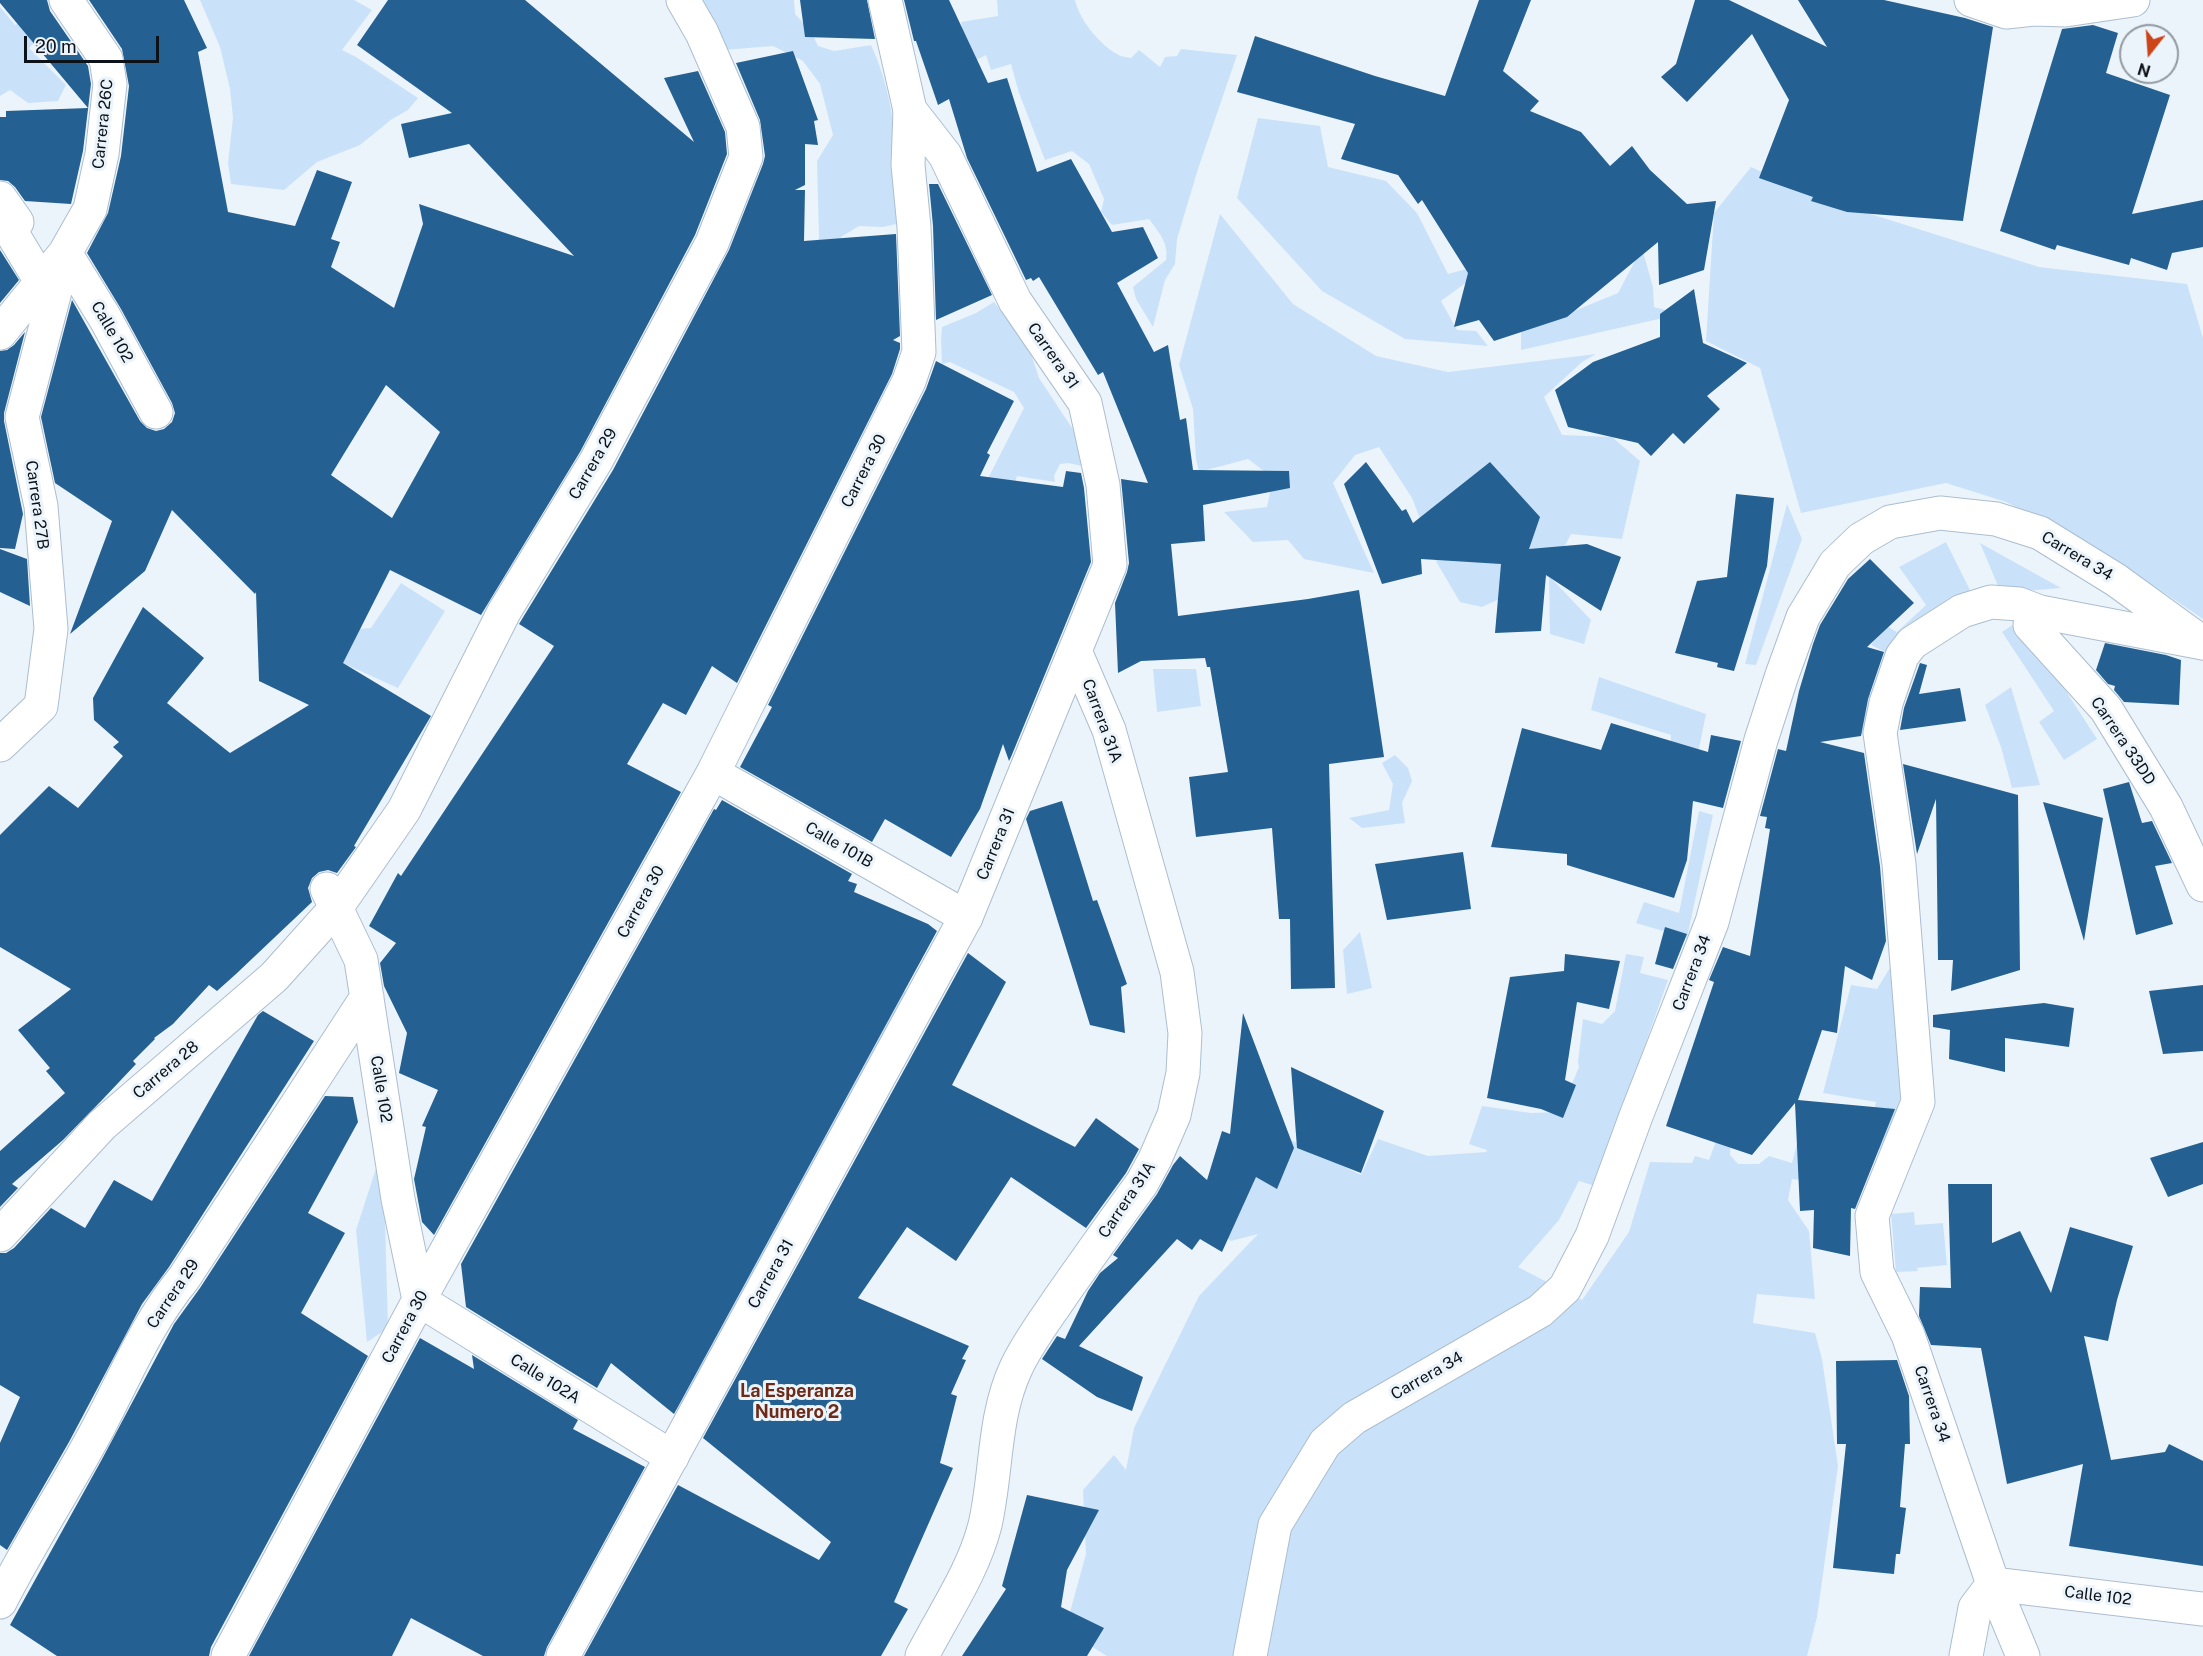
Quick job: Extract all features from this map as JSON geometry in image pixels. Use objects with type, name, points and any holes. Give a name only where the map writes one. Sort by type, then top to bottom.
[{"type":"street","name":"Carrera 26C","points":[[65,253],[90,209],[102,154],[110,84],[106,58],[66,0]]},
{"type":"street","name":"Carrera 29","points":[[330,896],[404,810],[504,612],[607,441],[712,243],[735,188],[746,157],[743,127],[702,33],[683,0]]},
{"type":"street","name":"Carrera 31","points":[[563,1656],[966,917],[1110,565],[1103,485],[1085,403],[1015,301],[945,154],[910,110],[885,0]]},
{"type":"street","points":[[1971,0],[2006,12],[2034,9],[2065,10],[2133,0]]},
{"type":"street","name":"Carrera 30","points":[[228,1656],[419,1300],[712,773],[909,381],[919,352],[914,227],[908,165],[910,110]]},
{"type":"street","points":[[0,198],[17,222],[10,230],[42,283]]},
{"type":"street","points":[[0,333],[65,253]]},
{"type":"street","name":"Calle 102","points":[[65,253],[105,318],[156,412]]},
{"type":"street","name":"Carrera 27B","points":[[0,745],[41,706],[51,629],[41,506],[22,417],[65,253]]},
{"type":"street","name":"Carrera 34","points":[[1250,1656],[1275,1526],[1325,1443],[1354,1418],[1540,1311],[1565,1288],[1592,1236],[1712,922],[1761,740],[1800,627],[1835,564],[1861,539],[1890,522],[1940,513],[1996,519],[2040,533],[2116,580],[2203,643]]},
{"type":"street","name":"Carrera 34","points":[[2023,1656],[1993,1584],[1908,1335],[1878,1272],[1872,1216],[1918,1102],[1899,864],[1880,733],[1886,703],[1902,656],[1912,643],[1962,611],[1991,602],[2203,643]]},
{"type":"street","name":"Carrera 33DD","points":[[2029,608],[2030,625],[2106,710],[2166,807],[2203,885]]},
{"type":"street","name":"Carrera 31A","points":[[922,1656],[966,1576],[978,1549],[988,1507],[1000,1421],[1016,1368],[1034,1336],[1142,1183],[1155,1160],[1173,1115],[1183,1073],[1185,1033],[1177,972],[1109,730],[1075,651]]},
{"type":"street","name":"Calle 101B","points":[[712,773],[966,917]]},
{"type":"street","name":"Calle 102","points":[[330,896],[361,960],[398,1199],[419,1300]]},
{"type":"street","name":"Carrera 28","points":[[0,1235],[102,1125],[274,977],[330,896]]},
{"type":"street","name":"Carrera 29","points":[[0,1602],[97,1429],[127,1368],[166,1299],[190,1268],[367,997]]},
{"type":"street","name":"Calle 102A","points":[[419,1300],[672,1457]]},
{"type":"street","points":[[1966,1656],[1975,1608],[1993,1584]]},
{"type":"street","name":"Calle 102","points":[[1993,1584],[2203,1609]]},
{"type":"shaded area","points":[[200,0],[354,0],[372,10],[342,50],[418,98],[408,110],[392,119],[360,145],[317,162],[284,190],[231,184],[228,163],[233,118],[230,89],[220,47]]},
{"type":"shaded area","points":[[692,0],[794,0],[795,14],[811,31],[818,46],[834,51],[871,45],[880,66],[895,132],[901,223],[883,227],[859,226],[841,237],[847,269],[805,296],[819,237],[817,161],[833,135],[820,84],[803,61],[773,46],[724,50]]},
{"type":"shaded area","points":[[997,0],[1075,0],[1085,23],[1110,50],[1120,56],[1131,58],[1139,50],[1160,67],[1165,57],[1177,56],[1181,49],[1237,55],[1198,169],[1177,239],[1175,264],[1165,280],[1153,327],[1136,299],[1133,287],[1166,260],[1165,243],[1156,229],[1149,219],[1112,225],[1101,212],[1104,199],[1089,164],[1072,151],[1045,160],[1019,93],[1011,64],[991,70],[986,55],[969,64],[961,22],[998,16]]},
{"type":"shaded area","points":[[0,7],[15,25],[29,19],[48,29],[29,48],[66,85],[58,101],[28,103],[10,90],[0,96]]},
{"type":"shaded area","points":[[1258,118],[1320,126],[1328,167],[1386,181],[1417,213],[1448,274],[1489,263],[1441,301],[1457,330],[1476,331],[1488,346],[1405,339],[1322,291],[1237,198]]},
{"type":"shaded area","points":[[1751,167],[1823,199],[2039,267],[2187,284],[2203,338],[2203,619],[2105,553],[2006,502],[1946,483],[1801,513],[1760,368],[1706,341],[1714,213]]},
{"type":"shaded area","points":[[1220,214],[1293,304],[1376,356],[1448,372],[1596,354],[1582,362],[1544,397],[1562,435],[1612,437],[1640,461],[1622,539],[1571,534],[1549,576],[1482,607],[1460,602],[1437,563],[1412,498],[1379,447],[1355,455],[1333,483],[1374,573],[1304,559],[1288,540],[1253,542],[1224,512],[1267,507],[1273,478],[1248,459],[1199,472],[1193,409],[1179,365]]},
{"type":"shaded area","points":[[1642,248],[1653,287],[1654,307],[1681,314],[1521,350],[1521,319],[1535,327],[1618,293]]},
{"type":"shaded area","points":[[994,302],[1027,342],[1039,378],[1080,440],[1087,467],[1068,463],[1060,464],[1054,476],[1055,482],[1017,476],[1010,500],[981,492],[1024,408],[1014,392],[950,362],[942,364],[942,327],[976,313]]},
{"type":"shaded area","points":[[1787,504],[1802,539],[1756,665],[1745,664]]},
{"type":"shaded area","points":[[1946,542],[1973,596],[1915,633],[1873,736],[1834,730],[1838,685],[1872,694],[1889,654],[1871,645],[1885,625],[1897,632],[1926,605],[1899,567]]},
{"type":"shaded area","points":[[1980,543],[2061,588],[2001,593]]},
{"type":"shaded area","points":[[1549,576],[1591,620],[1584,644],[1550,634]]},
{"type":"shaded area","points":[[401,583],[445,611],[398,688],[336,660],[358,629],[371,628]]},
{"type":"shaded area","points":[[2020,620],[2097,739],[2064,760],[2039,722],[2054,711],[2002,632]]},
{"type":"shaded area","points":[[1153,669],[1196,669],[1201,706],[1157,712]]},
{"type":"shaded area","points":[[1599,677],[1706,714],[1690,793],[1669,786],[1671,735],[1591,710]]},
{"type":"shaded area","points":[[2011,687],[2040,785],[2012,788],[2001,747],[1985,705]]},
{"type":"shaded area","points":[[1395,755],[1408,768],[1412,781],[1402,803],[1405,823],[1362,828],[1349,818],[1389,810],[1393,784],[1382,763]]},
{"type":"shaded area","points":[[1699,811],[1713,815],[1687,938],[1636,923],[1644,902],[1679,913]]},
{"type":"shaded area","points":[[1360,932],[1372,988],[1347,994],[1343,950]]},
{"type":"shaded area","points":[[1626,954],[1644,957],[1640,973],[1668,980],[1595,1186],[1579,1181],[1559,1220],[1518,1267],[1582,1300],[1629,1232],[1650,1162],[1692,1163],[1695,1156],[1709,1160],[1720,1130],[1731,1138],[1730,1155],[1738,1164],[1759,1164],[1769,1156],[1792,1163],[1797,1143],[1815,1181],[1792,1179],[1788,1200],[1809,1231],[1815,1299],[1757,1294],[1753,1323],[1815,1333],[1822,1359],[1838,1466],[1817,1617],[1807,1656],[1107,1656],[1065,1630],[1086,1554],[1083,1490],[1114,1455],[1126,1470],[1134,1428],[1199,1296],[1258,1234],[1231,1241],[1203,1219],[1281,1135],[1361,1175],[1378,1139],[1428,1156],[1486,1152],[1487,1150],[1469,1144],[1482,1106],[1531,1113],[1560,1112],[1579,1067],[1583,1019],[1602,1024],[1615,1011]]},
{"type":"shaded area","points":[[1897,956],[1909,1106],[1891,1152],[1864,1146],[1876,1102],[1823,1093],[1851,985],[1877,989]]},
{"type":"shaded area","points":[[898,991],[914,991],[684,1412],[674,1409]]},
{"type":"shaded area","points":[[383,1147],[388,1328],[367,1342],[356,1230]]},
{"type":"shaded area","points":[[1914,1212],[1915,1225],[1943,1223],[1947,1265],[1917,1268],[1918,1271],[1896,1272],[1891,1214]]},
{"type":"building","points":[[0,0],[47,0],[50,11],[88,66],[91,84],[83,151],[71,204],[25,201],[8,181],[0,180],[0,117],[6,117],[6,111],[88,108],[0,3]]},
{"type":"building","points":[[89,0],[184,0],[207,48],[198,52],[228,212],[295,226],[317,170],[352,182],[331,239],[340,242],[331,267],[394,308],[423,224],[419,204],[574,256],[469,144],[409,158],[401,124],[452,113],[357,45],[388,0],[525,0],[694,142],[664,78],[698,71],[725,132],[727,154],[695,235],[580,452],[481,615],[390,570],[343,663],[431,716],[354,846],[356,847],[337,873],[328,870],[319,872],[312,878],[308,888],[312,902],[217,991],[209,985],[173,1024],[154,1038],[133,1061],[136,1064],[103,1099],[63,1140],[12,1184],[18,1188],[0,1207],[0,1151],[65,1093],[46,1071],[50,1068],[18,1030],[71,989],[0,947],[0,835],[49,786],[78,808],[123,756],[113,747],[119,742],[94,720],[93,698],[143,607],[204,658],[167,703],[230,753],[309,705],[259,681],[256,592],[255,594],[172,510],[145,571],[70,634],[112,521],[55,483],[41,417],[72,300],[140,421],[147,428],[156,431],[164,429],[172,422],[175,413],[172,403],[121,309],[87,253],[108,213],[121,156],[129,86],[122,49]],"holes":[[[386,385],[440,432],[392,518],[331,475]]]},
{"type":"building","points":[[800,0],[867,0],[875,39],[805,37]]},
{"type":"building","points":[[904,0],[949,0],[988,83],[1007,78],[1037,172],[1071,159],[1112,232],[1143,227],[1158,258],[1117,283],[1154,352],[1168,345],[1180,420],[1186,418],[1193,470],[1289,471],[1290,488],[1203,505],[1205,541],[1171,544],[1178,616],[1359,590],[1384,757],[1329,764],[1335,988],[1291,989],[1290,919],[1279,919],[1272,828],[1196,837],[1189,777],[1228,772],[1210,667],[1207,667],[1205,658],[1141,661],[1118,673],[1115,603],[1129,563],[1121,479],[1148,483],[1103,372],[1098,375],[1039,277],[1033,281],[1031,278],[1026,280],[967,158],[949,99],[938,105],[916,41],[914,41]]},
{"type":"building","points":[[1479,0],[1531,0],[1503,71],[1539,101],[1530,111],[1581,132],[1610,166],[1632,146],[1650,170],[1687,204],[1716,201],[1704,270],[1659,285],[1658,242],[1567,317],[1494,341],[1479,320],[1454,327],[1468,273],[1422,200],[1418,204],[1398,175],[1341,159],[1355,124],[1237,92],[1255,36],[1375,76],[1445,96]]},
{"type":"building","points":[[1695,0],[1729,0],[1827,47],[1798,0],[1884,0],[1965,18],[1993,27],[1963,221],[1847,212],[1811,201],[1813,197],[1759,178],[1789,100],[1752,34],[1687,102],[1661,77],[1676,64]]},
{"type":"building","points":[[2093,25],[2118,33],[2106,73],[2119,77],[2119,84],[2138,84],[2170,95],[2132,214],[2203,200],[2203,247],[2172,253],[2167,270],[2131,258],[2129,265],[2057,245],[2055,250],[2000,231],[2062,29]]},
{"type":"building","points":[[793,51],[818,120],[814,121],[818,145],[805,144],[805,185],[795,190],[805,190],[804,241],[896,234],[900,336],[893,340],[900,343],[900,349],[892,374],[737,683],[712,666],[686,715],[663,703],[627,764],[681,792],[434,1235],[422,1222],[414,1179],[426,1127],[422,1126],[438,1090],[399,1073],[407,1033],[384,986],[380,963],[396,943],[369,926],[398,873],[401,876],[554,646],[519,624],[613,470],[729,250],[765,156],[760,120],[736,63]]},
{"type":"building","points":[[929,184],[938,184],[992,295],[936,320],[933,226]]},
{"type":"building","points":[[0,250],[19,280],[0,303]]},
{"type":"building","points":[[1694,289],[1703,343],[1747,363],[1707,396],[1720,409],[1684,444],[1673,433],[1651,456],[1638,443],[1568,427],[1555,390],[1593,362],[1660,337],[1660,314]]},
{"type":"building","points":[[25,332],[4,413],[23,514],[15,549],[0,548],[0,351],[7,350],[14,345]]},
{"type":"building","points":[[936,361],[1014,401],[987,453],[990,455],[980,476],[1063,487],[1066,471],[1081,473],[1091,562],[1011,757],[1009,761],[1003,744],[980,809],[951,857],[885,819],[872,842],[740,767],[772,707],[768,705],[926,389]]},
{"type":"building","points":[[1366,462],[1402,511],[1406,509],[1413,523],[1490,462],[1540,517],[1529,549],[1587,544],[1621,557],[1601,611],[1546,575],[1541,631],[1495,633],[1501,564],[1421,559],[1422,574],[1382,584],[1344,484]]},
{"type":"building","points":[[1736,494],[1774,498],[1767,566],[1734,671],[1717,667],[1718,663],[1675,653],[1697,581],[1727,577]]},
{"type":"building","points":[[0,549],[27,559],[30,606],[0,592]]},
{"type":"building","points":[[1870,559],[1914,603],[1867,647],[1884,652],[1868,699],[1861,736],[1820,742],[1864,753],[1880,866],[1886,941],[1872,980],[1845,966],[1837,1033],[1822,1030],[1798,1100],[1895,1109],[1855,1209],[1851,1208],[1850,1256],[1813,1248],[1814,1210],[1800,1211],[1795,1103],[1752,1155],[1666,1126],[1714,982],[1709,980],[1723,947],[1750,956],[1770,829],[1765,828],[1767,817],[1760,816],[1778,749],[1786,751],[1799,691],[1813,644],[1820,625],[1848,579]]},
{"type":"building","points":[[2105,643],[2181,660],[2179,705],[2124,702],[2114,690],[2115,686],[2108,684],[2096,670]]},
{"type":"building","points":[[1920,663],[1927,665],[1919,694],[1960,688],[1966,721],[1900,730],[1904,708]]},
{"type":"building","points":[[1611,723],[1708,752],[1711,735],[1741,741],[1723,808],[1693,801],[1687,860],[1674,898],[1567,865],[1567,854],[1491,847],[1522,728],[1601,750]]},
{"type":"building","points":[[1903,764],[2018,795],[2020,970],[1951,991],[1953,960],[1938,960],[1936,799],[1917,854]]},
{"type":"building","points":[[2129,782],[2142,823],[2152,821],[2172,863],[2155,866],[2173,924],[2136,935],[2103,789]]},
{"type":"building","points":[[722,800],[852,874],[848,881],[857,884],[854,892],[928,924],[937,931],[674,1414],[611,1363],[597,1388],[466,1307],[461,1264],[714,809],[716,810]]},
{"type":"building","points":[[1062,801],[1093,901],[1097,900],[1127,984],[1121,987],[1125,1033],[1090,1025],[1026,819],[1030,811]]},
{"type":"building","points":[[2043,802],[2103,818],[2084,941]]},
{"type":"building","points":[[1463,852],[1471,909],[1387,920],[1375,864]]},
{"type":"building","points":[[1665,927],[1687,934],[1673,969],[1655,964]]},
{"type":"building","points":[[968,953],[1006,982],[952,1085],[1075,1147],[1096,1118],[1139,1149],[1126,1173],[1086,1228],[1011,1177],[956,1261],[907,1227],[858,1298],[969,1346],[962,1359],[966,1360],[951,1394],[957,1396],[940,1463],[953,1468],[894,1602],[908,1609],[881,1656],[584,1656],[678,1485],[819,1560],[831,1542],[703,1438]]},
{"type":"building","points":[[1565,954],[1620,961],[1609,1009],[1577,1002],[1565,1080],[1576,1085],[1563,1118],[1541,1109],[1487,1098],[1510,977],[1564,971]]},
{"type":"building","points":[[2203,985],[2203,1051],[2163,1054],[2149,991]]},
{"type":"building","points":[[2044,1003],[2074,1008],[2069,1047],[2005,1038],[2005,1072],[1949,1059],[1950,1030],[1933,1027],[1933,1015]]},
{"type":"building","points":[[263,1011],[314,1041],[169,1267],[142,1304],[69,1442],[7,1550],[0,1545],[0,1443],[20,1397],[0,1385],[0,1253],[6,1253],[14,1248],[51,1208],[85,1228],[114,1180],[152,1201],[258,1015]]},
{"type":"building","points":[[1243,1013],[1294,1148],[1277,1189],[1256,1177],[1222,1252],[1200,1239],[1192,1250],[1177,1239],[1079,1346],[1143,1377],[1132,1411],[1097,1397],[1042,1359],[1057,1336],[1065,1339],[1088,1291],[1100,1273],[1118,1258],[1113,1255],[1157,1194],[1180,1156],[1207,1180],[1222,1131],[1230,1134]]},
{"type":"building","points":[[1291,1067],[1384,1111],[1361,1173],[1297,1148]]},
{"type":"building","points":[[325,1096],[353,1097],[358,1122],[308,1213],[345,1233],[301,1313],[368,1356],[211,1647],[209,1656],[57,1656],[10,1625],[174,1324]]},
{"type":"building","points":[[2203,1142],[2203,1184],[2168,1197],[2150,1158]]},
{"type":"building","points":[[1948,1184],[1992,1184],[1992,1243],[2020,1231],[2051,1293],[2070,1227],[2133,1246],[2108,1341],[2084,1336],[2111,1460],[2165,1452],[2169,1444],[2203,1461],[2203,1566],[2069,1546],[2083,1464],[2007,1484],[1981,1348],[1931,1345],[1919,1316],[1920,1287],[1951,1288]]},
{"type":"building","points":[[420,1338],[474,1369],[472,1355],[578,1420],[573,1429],[645,1467],[544,1656],[483,1656],[411,1618],[392,1656],[249,1656]]},
{"type":"building","points":[[1897,1360],[1909,1396],[1910,1444],[1905,1444],[1900,1507],[1906,1508],[1900,1554],[1896,1554],[1894,1574],[1833,1568],[1846,1444],[1837,1444],[1836,1361]]},
{"type":"building","points":[[1027,1495],[1099,1510],[1067,1570],[1061,1607],[1104,1628],[1087,1656],[962,1656],[1006,1589],[1002,1586]]},
{"type":"district","name":"La Esperanza Numero 2","points":[[797,1401]]}]
